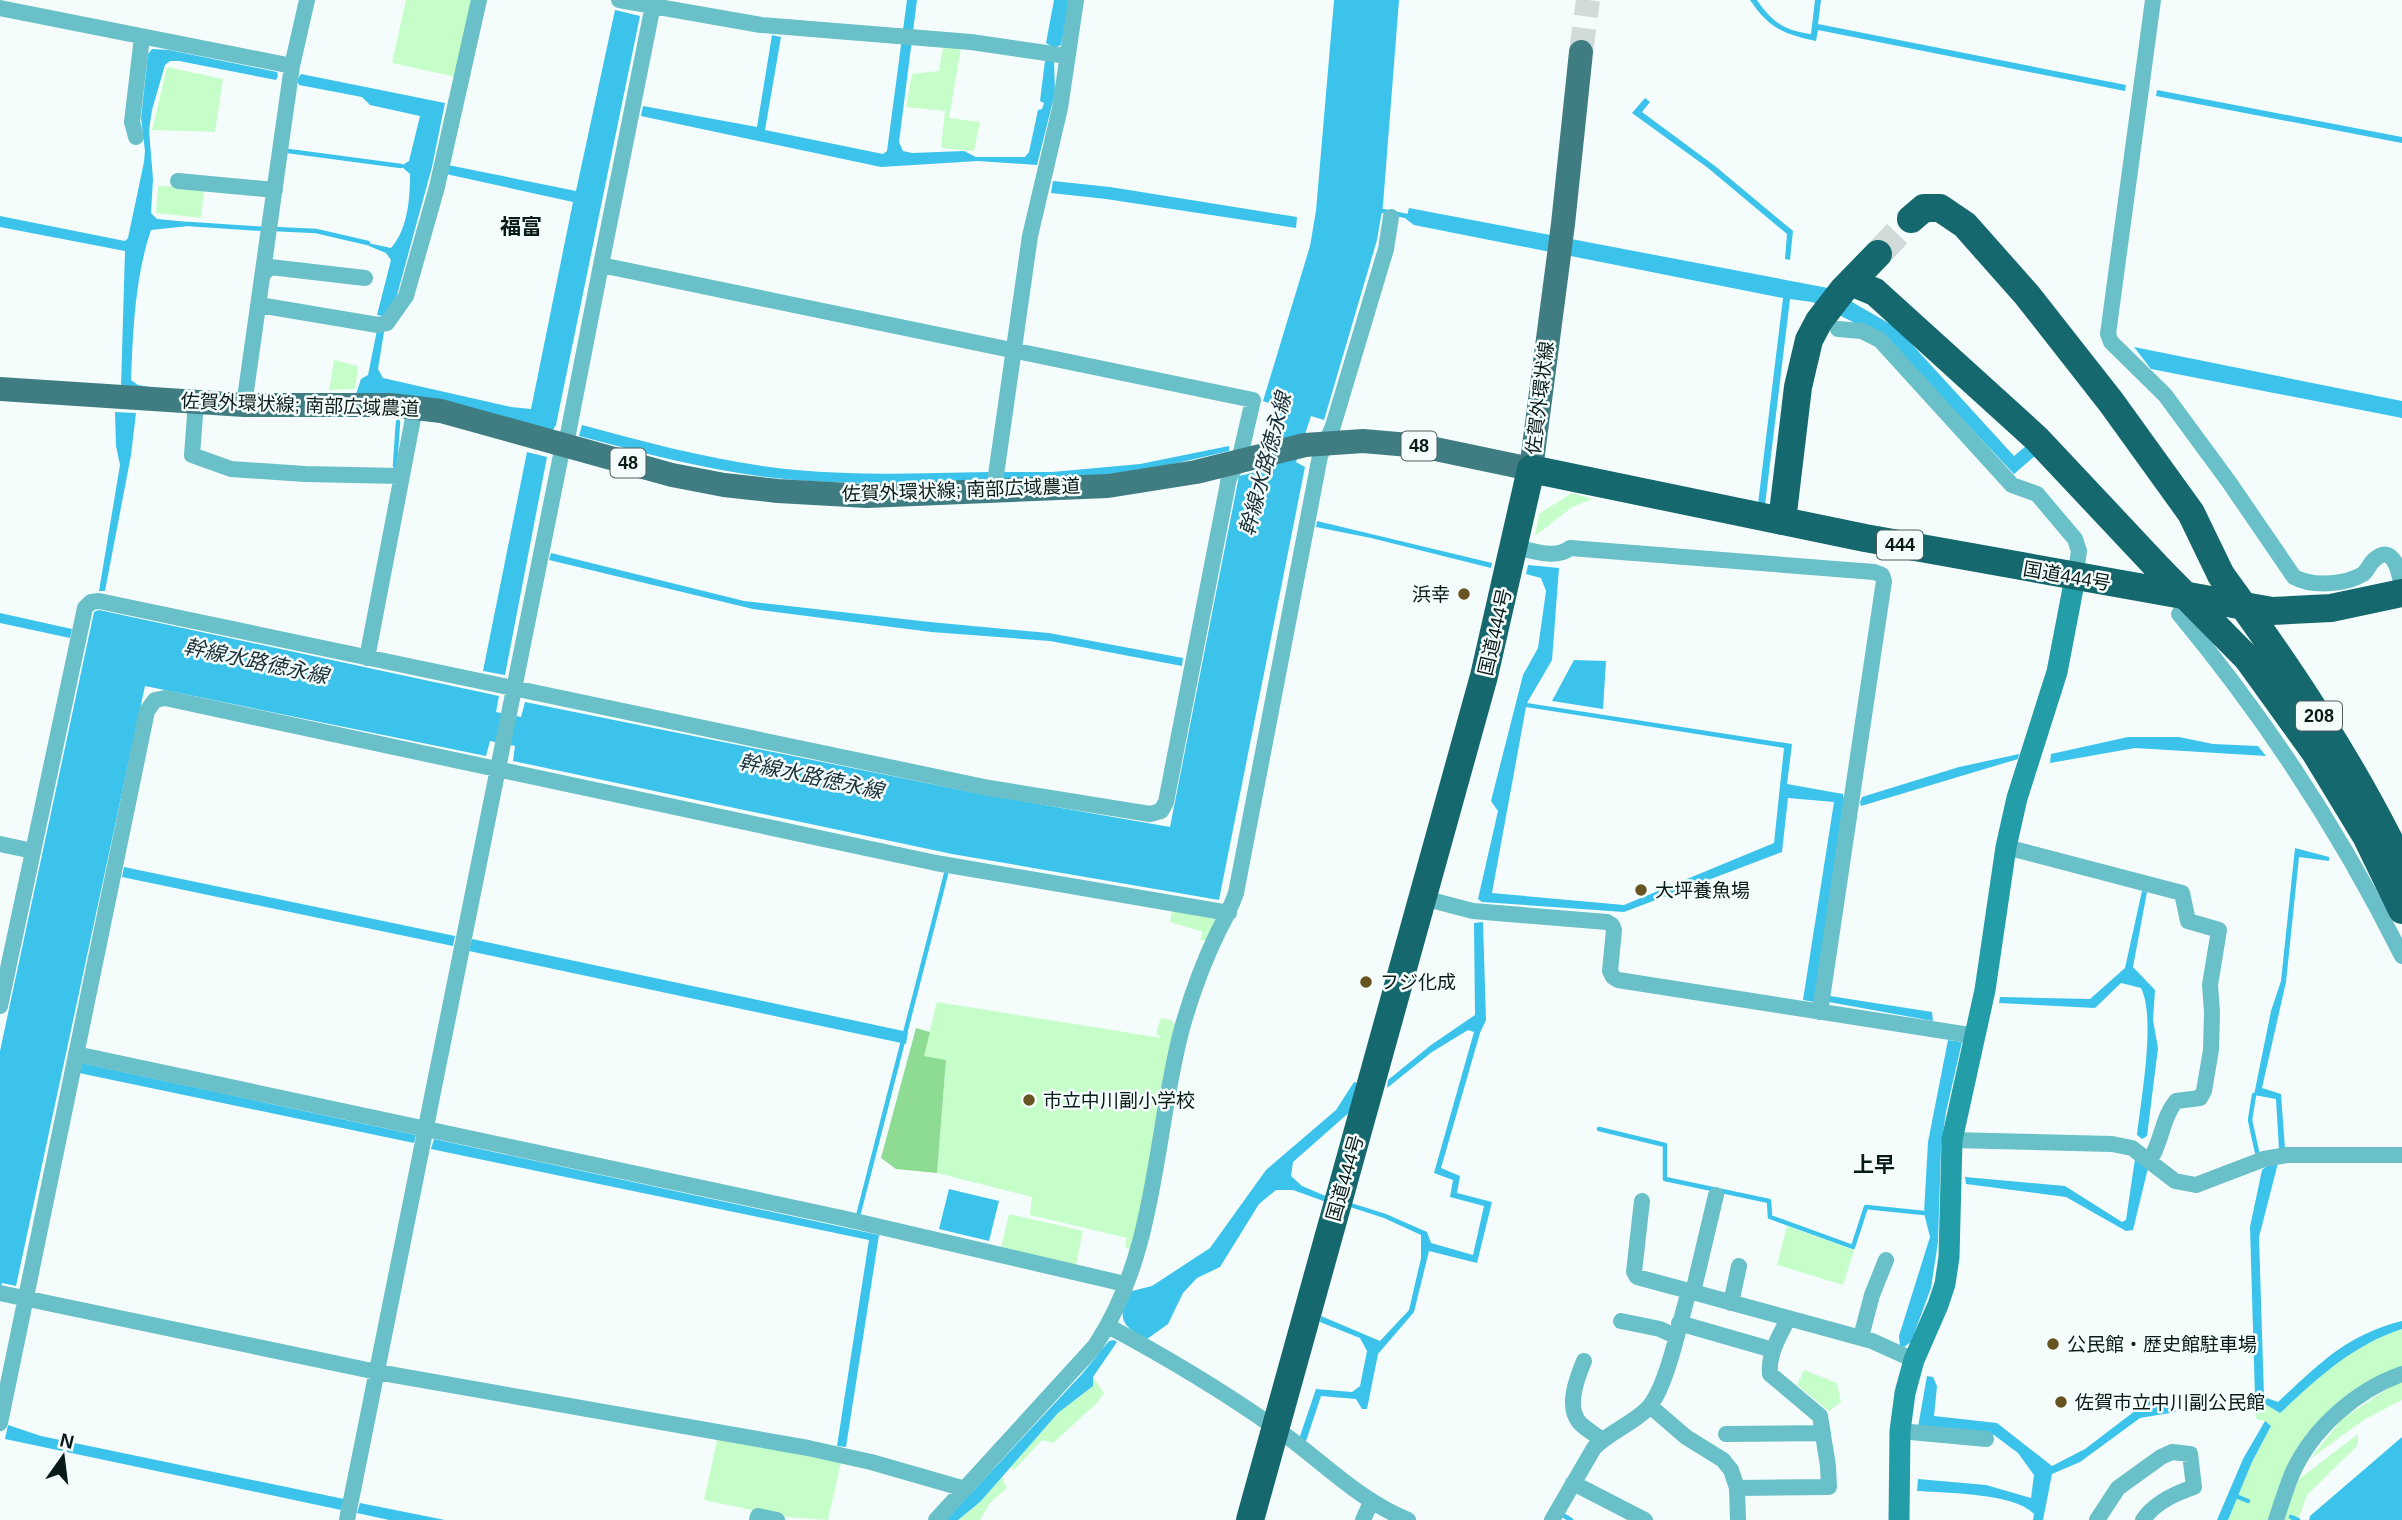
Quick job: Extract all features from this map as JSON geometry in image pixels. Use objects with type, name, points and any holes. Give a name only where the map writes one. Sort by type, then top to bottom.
[{"type":"highway","name":"208","points":[[1911,219],[1924,208],[1940,208],[1965,225],[2027,295],[2111,402],[2191,513],[2221,575],[2270,642],[2337,744],[2402,866]]},
{"type":"highway","points":[[1782,521],[1803,361],[1810,340],[1819,321],[1878,254]]},
{"type":"highway","name":"208","points":[[1852,282],[1875,292],[2037,439],[2248,659],[2315,752],[2366,836],[2402,910]]},
{"type":"highway","name":"国道444号","points":[[1250,1520],[1484,676],[1531,469],[2075,578],[2272,611],[2330,608],[2402,591]]},
{"type":"main road","name":"佐賀外環状線","points":[[1248,459],[1315,444],[1363,441],[1421,446],[1531,469],[1563,225],[1581,52]]},
{"type":"main road","name":"佐賀外環状線; 南部広域農道","points":[[0,389],[244,405],[390,405],[441,411],[672,475],[724,485],[778,491],[867,496],[1108,486],[1196,472],[1248,459]]},
{"type":"street","points":[[244,405],[292,66],[307,0]]},
{"type":"street","points":[[259,305],[378,325],[387,323],[406,296],[437,187],[479,0]]},
{"type":"street","points":[[619,0],[654,3],[761,25],[971,43],[1057,55]]},
{"type":"street","points":[[994,489],[1030,236],[1060,108],[1057,55],[1076,0]]},
{"type":"street","points":[[2153,0],[2108,334],[2111,342],[2165,394],[2294,578],[2304,582],[2337,583],[2364,573],[2374,559],[2382,555],[2391,557],[2398,566],[2402,591]]},
{"type":"street","points":[[347,1520],[563,445],[569,434],[654,3]]},
{"type":"street","points":[[0,8],[292,66]]},
{"type":"street","points":[[136,136],[132,122],[142,37]]},
{"type":"street","points":[[178,181],[275,190]]},
{"type":"street","points":[[936,1520],[1095,1346],[1108,1326],[1144,1230],[1181,1031],[1236,893],[1317,470],[1315,444],[1333,426],[1386,249],[1391,217]]},
{"type":"street","points":[[0,1006],[85,608],[91,602],[99,601],[989,788],[1150,814],[1160,811],[1166,802],[1229,478],[1248,459],[1253,400],[601,265]]},
{"type":"street","points":[[264,273],[270,267],[365,278]]},
{"type":"street","points":[[1838,329],[1862,331],[1880,340],[2012,485],[2037,494],[2075,539],[2079,551],[2057,672],[2017,798],[2006,847],[1976,1036],[1952,1140],[1950,1256],[1938,1305],[1914,1360],[1905,1393],[1900,1431],[1899,1520]]},
{"type":"street","points":[[196,402],[192,455],[231,469],[401,476]]},
{"type":"street","points":[[368,658],[415,408]]},
{"type":"street","points":[[1514,547],[1552,554],[1562,554],[1570,548],[1874,572],[1882,575],[1884,581],[1820,1012]]},
{"type":"street","points":[[2179,614],[2245,697],[2326,816],[2356,866],[2402,956]]},
{"type":"street","points":[[0,1423],[147,711],[155,700],[165,698],[936,863],[1229,913]]},
{"type":"street","points":[[0,844],[33,851]]},
{"type":"street","points":[[2006,847],[2182,893],[2188,921],[2219,930],[2210,985],[2213,1012],[2211,1050],[2204,1091],[2200,1098],[2176,1101],[2167,1112],[2157,1148],[2150,1160]]},
{"type":"street","points":[[1423,898],[1473,911],[1606,922],[1612,925],[1614,930],[1610,971],[1618,980],[1976,1036]]},
{"type":"street","points":[[76,1054],[829,1215],[1125,1284]]},
{"type":"street","points":[[1952,1140],[2112,1144],[2132,1148],[2175,1181],[2196,1185],[2264,1158],[2287,1155],[2402,1155]]},
{"type":"street","points":[[1552,1520],[1585,1461],[1602,1440],[1639,1416],[1657,1396],[1689,1290],[1694,1287],[1716,1195]]},
{"type":"street","points":[[1642,1201],[1634,1272],[1637,1277],[1788,1320],[1861,1337],[1914,1360]]},
{"type":"street","points":[[1861,1337],[1872,1295],[1886,1260]]},
{"type":"street","points":[[1731,1303],[1739,1266]]},
{"type":"street","points":[[1,1293],[377,1372],[808,1448],[871,1462],[965,1489]]},
{"type":"street","points":[[1737,1488],[1829,1487],[1820,1416],[1770,1374],[1769,1364],[1773,1350],[1788,1320]]},
{"type":"street","points":[[1621,1321],[1773,1350]]},
{"type":"street","points":[[1108,1326],[1174,1362],[1275,1428],[1371,1502],[1408,1520]]},
{"type":"street","points":[[1584,1361],[1575,1382],[1573,1409],[1578,1421],[1602,1440]]},
{"type":"street","points":[[2276,1520],[2293,1473],[2318,1434],[2336,1414],[2364,1394],[2402,1374]]},
{"type":"street","points":[[1650,1406],[1686,1437],[1723,1460],[1731,1470],[1737,1488],[1738,1520]]},
{"type":"street","points":[[1900,1431],[1986,1439]]},
{"type":"street","points":[[1726,1434],[1822,1433]]},
{"type":"street","points":[[2097,1520],[2118,1488],[2161,1457],[2172,1452],[2190,1454],[2194,1487],[2175,1493],[2143,1520]]},
{"type":"street","points":[[1573,1483],[1645,1520]]},
{"type":"street","points":[[1363,1520],[1371,1502]]},
{"type":"street","points":[[757,1520],[758,1516],[777,1520]]},
{"type":"green space","points":[[406,0],[473,0],[456,77],[392,63]]},
{"type":"green space","points":[[943,47],[961,48],[949,118],[980,122],[974,151],[941,148],[945,111],[906,107],[912,74],[939,71]]},
{"type":"green space","points":[[167,67],[223,79],[215,132],[152,130]]},
{"type":"green space","points":[[158,186],[204,188],[201,218],[156,213]]},
{"type":"green space","points":[[334,360],[358,366],[355,389],[329,390]]},
{"type":"green space","points":[[1572,493],[1593,499],[1572,507],[1535,536],[1539,514]]},
{"type":"green space","points":[[1172,909],[1214,916],[1216,919],[1207,941],[1200,940],[1203,932],[1170,922]]},
{"type":"green space","points":[[937,1002],[1162,1038],[1156,1033],[1161,1018],[1171,1020],[1176,1025],[1143,1205],[1132,1250],[1125,1247],[1127,1238],[1030,1215],[1032,1197],[937,1173],[946,1060],[923,1057]]},
{"type":"green space","points":[[916,1028],[930,1032],[924,1056],[946,1060],[937,1173],[896,1169],[881,1158]]},
{"type":"green space","points":[[1009,1214],[1083,1231],[1076,1265],[1001,1248]]},
{"type":"green space","points":[[1787,1226],[1854,1250],[1843,1285],[1777,1265]]},
{"type":"green space","points":[[2402,1329],[2402,1369],[2334,1408],[2269,1520],[2228,1520],[2252,1462],[2271,1426],[2256,1419],[2251,1396],[2280,1413],[2321,1375],[2351,1353]]},
{"type":"green space","points":[[1804,1370],[1837,1383],[1841,1402],[1829,1411],[1797,1385]]},
{"type":"green space","points":[[1093,1377],[1104,1393],[1098,1402],[1053,1443],[1042,1440],[1014,1470],[1011,1467],[1058,1413],[1093,1386]]},
{"type":"green space","points":[[2402,1379],[2402,1400],[2365,1419],[2310,1459],[2342,1419]]},
{"type":"green space","points":[[2358,1434],[2358,1445],[2307,1495],[2298,1520],[2282,1520],[2299,1479]]},
{"type":"green space","points":[[718,1436],[841,1463],[828,1520],[786,1517],[704,1500]]},
{"type":"green space","points":[[1002,1477],[1007,1488],[989,1504],[980,1520],[958,1520],[980,1502]]},
{"type":"water","points":[[907,0],[917,0],[899,142],[903,151],[964,151],[976,157],[1025,157],[1029,152],[1038,110],[1042,109],[1044,103],[1040,101],[1045,61],[1051,46],[1046,43],[1054,0],[1070,0],[1061,45],[1056,47],[1055,93],[1037,165],[978,161],[881,167],[641,116],[643,106],[757,127],[772,35],[781,37],[765,130],[883,154],[887,151]]},
{"type":"water","name":"幹線水路徳永線","points":[[1334,0],[1399,0],[1383,205],[1377,240],[1324,420],[1311,416],[1296,462],[1305,467],[1219,900],[952,854],[513,761],[515,746],[490,741],[486,756],[145,686],[16,1286],[2,1283],[0,1290],[0,1051],[94,612],[99,610],[499,696],[496,712],[521,717],[525,702],[976,793],[1170,827],[1239,476],[1260,471],[1277,406],[1263,401],[1310,246],[1316,211]]},
{"type":"water","points":[[1750,0],[1757,0],[1768,14],[1786,28],[1802,32],[1811,34],[1815,0],[1821,0],[1818,24],[2126,85],[2125,91],[1818,30],[1816,41],[1778,28],[1764,17]]},
{"type":"water","points":[[615,10],[640,16],[553,430],[356,394],[361,379],[368,375],[377,330],[380,329],[384,332],[378,369],[383,378],[511,407],[531,409],[573,202],[446,174],[448,165],[576,191]]},
{"type":"water","points":[[152,49],[277,72],[278,76],[276,80],[179,61],[170,61],[165,65],[149,130],[153,179],[151,213],[157,219],[189,222],[189,226],[151,230],[138,285],[131,380],[138,385],[156,388],[121,387],[125,251],[0,227],[0,216],[125,241],[128,238],[144,162],[141,118],[148,54]]},
{"type":"water","points":[[301,74],[445,103],[432,167],[397,295],[383,316],[377,315],[391,260],[386,253],[369,246],[368,243],[391,248],[401,232],[408,203],[410,174],[401,166],[409,161],[420,116],[370,105],[362,97],[299,85],[297,80]]},
{"type":"water","points":[[2157,90],[2402,137],[2402,143],[2156,96]]},
{"type":"water","points":[[1645,98],[1650,102],[1642,112],[1715,166],[1793,231],[1790,260],[1785,259],[1787,234],[1708,168],[1632,113]]},
{"type":"water","points":[[1053,181],[1110,187],[1297,217],[1296,228],[1051,193]]},
{"type":"water","points":[[1409,208],[1828,288],[1897,328],[2014,456],[2026,446],[2035,456],[2014,474],[1886,338],[1812,302],[1790,299],[1765,505],[1758,504],[1783,298],[1414,225],[1406,219]]},
{"type":"water","points":[[2134,347],[2402,401],[2402,418],[2151,369]]},
{"type":"water","points":[[115,412],[136,413],[131,455],[105,591],[99,591],[120,465],[116,446]]},
{"type":"water","points":[[582,425],[688,452],[769,467],[844,473],[989,472],[988,480],[860,483],[758,476],[681,462],[579,436]]},
{"type":"water","points":[[1229,446],[1229,451],[1147,470],[1096,476],[1000,479],[1002,472],[1052,472],[1140,464]]},
{"type":"water","points":[[527,452],[547,457],[505,675],[483,671]]},
{"type":"water","points":[[1317,521],[1492,563],[1491,568],[1316,527]]},
{"type":"water","points":[[551,553],[744,601],[1049,633],[1183,658],[1182,666],[1050,641],[931,632],[753,609],[549,560]]},
{"type":"water","points":[[1528,565],[1559,568],[1552,660],[1527,703],[1792,744],[1787,784],[1843,794],[1814,1002],[1803,1000],[1834,802],[1788,798],[1782,852],[1624,912],[1482,902],[1478,899],[1498,811],[1491,801],[1523,675],[1538,648],[1546,591],[1541,578],[1526,574]],"holes":[[[1526,707],[1784,748],[1774,843],[1624,905],[1492,893]]]},
{"type":"water","points":[[0,613],[72,629],[70,638],[0,623]]},
{"type":"water","points":[[1574,660],[1606,661],[1603,709],[1552,701]]},
{"type":"water","points":[[2128,737],[2179,737],[2213,744],[2258,746],[2266,756],[2135,748],[2050,763],[2051,754]]},
{"type":"water","points":[[2019,754],[2018,759],[1861,806],[1862,797],[1959,767]]},
{"type":"water","points":[[2295,848],[2329,857],[2329,861],[2299,857],[2286,982],[2262,1088],[2281,1094],[2285,1149],[2279,1149],[2276,1099],[2254,1095],[2271,1011],[2281,981]]},
{"type":"water","points":[[124,867],[455,936],[453,946],[122,877]]},
{"type":"water","points":[[2142,891],[2147,892],[2133,967],[2155,990],[2153,1020],[2158,1048],[2147,1136],[2142,1139],[2137,1135],[2146,1059],[2147,1018],[2141,988],[2121,983],[2095,1008],[1999,1003],[2000,997],[2090,999],[2125,968]]},
{"type":"water","points":[[1483,922],[1486,1020],[1441,1168],[1460,1176],[1457,1193],[1492,1202],[1477,1263],[1429,1251],[1414,1312],[1378,1354],[1367,1409],[1362,1409],[1356,1399],[1321,1396],[1305,1444],[1299,1439],[1316,1389],[1352,1392],[1360,1386],[1367,1351],[1360,1338],[1320,1322],[1321,1316],[1380,1341],[1409,1310],[1421,1258],[1421,1235],[1384,1218],[1350,1207],[1351,1203],[1386,1214],[1427,1232],[1431,1243],[1473,1255],[1484,1206],[1450,1197],[1453,1180],[1434,1173],[1474,1032],[1468,1030],[1432,1052],[1387,1088],[1388,1080],[1431,1045],[1475,1015],[1474,923]]},
{"type":"water","points":[[472,939],[908,1032],[906,1044],[469,951]]},
{"type":"water","points":[[1830,996],[1932,1012],[1933,1021],[1829,1002]]},
{"type":"water","points":[[1948,1040],[1962,1042],[1941,1148],[1938,1242],[1931,1288],[1911,1342],[1904,1347],[1900,1346],[1899,1336],[1930,1237],[1924,1213],[1928,1142]]},
{"type":"water","points":[[81,1063],[416,1135],[414,1143],[79,1073]]},
{"type":"water","points":[[1354,1082],[1358,1083],[1352,1110],[1293,1162],[1291,1176],[1302,1186],[1328,1197],[1326,1202],[1293,1190],[1276,1190],[1259,1204],[1220,1267],[1197,1278],[1183,1293],[1168,1324],[1147,1339],[1127,1326],[1123,1309],[1128,1292],[1152,1286],[1210,1248],[1266,1170],[1336,1110]]},
{"type":"water","points":[[434,1139],[879,1235],[846,1447],[837,1446],[869,1240],[431,1149]]},
{"type":"water","points":[[2135,1159],[2148,1168],[2133,1230],[2126,1231],[2066,1197],[1966,1184],[1965,1177],[2065,1186],[2122,1222],[2126,1220]]},
{"type":"water","points":[[2278,1163],[2259,1237],[2264,1397],[2278,1402],[2334,1352],[2365,1334],[2402,1321],[2402,1329],[2351,1354],[2280,1413],[2255,1398],[2250,1227],[2262,1170],[2268,1165]]},
{"type":"water","points":[[949,1189],[999,1201],[989,1241],[939,1229]]},
{"type":"water","points":[[1109,1341],[1117,1342],[1093,1377],[1093,1386],[1058,1413],[980,1502],[958,1520],[946,1520],[1082,1374]]},
{"type":"water","points":[[1927,1376],[1933,1377],[1937,1386],[1934,1416],[1997,1423],[2052,1466],[2085,1449],[2152,1398],[2168,1404],[2176,1412],[2140,1418],[2080,1462],[2052,1474],[2043,1520],[2033,1520],[2034,1514],[2025,1507],[1996,1498],[1917,1491],[1918,1479],[1986,1485],[2031,1498],[2034,1475],[2018,1453],[1994,1435],[1918,1427]]},
{"type":"water","points":[[2265,1421],[2271,1426],[2252,1462],[2228,1520],[2217,1520],[2243,1459]]},
{"type":"water","points":[[8,1425],[41,1436],[344,1499],[341,1510],[5,1439]]},
{"type":"water","points":[[2402,1437],[2402,1520],[2309,1520],[2310,1516]]},
{"type":"water","points":[[360,1503],[445,1520],[389,1520],[357,1513]]},
{"type":"waterway","points":[[288,151],[401,166]]},
{"type":"waterway","points":[[1378,210],[1411,217]]},
{"type":"waterway","points":[[189,224],[264,229]]},
{"type":"waterway","points":[[274,229],[316,231],[368,243]]},
{"type":"waterway","points":[[395,466],[398,422]]},
{"type":"waterway","points":[[858,1216],[946,874]]},
{"type":"waterway","points":[[2254,1095],[2250,1120],[2257,1152]]},
{"type":"waterway","points":[[1599,1129],[1665,1145],[1665,1179],[1769,1201],[1770,1217],[1853,1247],[1866,1207],[1924,1213]]},
{"type":"waterway","points":[[2238,1497],[2248,1501]]},
{"type":"waterway","points":[[1561,1514],[1571,1520]]},
{"type":"waterway","points":[[2291,1517],[2298,1520]]},
{"type":"tunnel","points":[[1581,52],[1588,0]]},
{"type":"tunnel","points":[[1878,254],[1911,219]]},
{"type":"place","name":"浜幸","points":[[1464,594]]},
{"type":"place","name":"大坪養魚場","points":[[1641,890]]},
{"type":"place","name":"フジ化成","points":[[1366,982]]},
{"type":"place","name":"市立中川副小学校","points":[[1029,1100]]},
{"type":"place","name":"公民館・歴史館駐車場","points":[[2053,1344]]},
{"type":"place","name":"佐賀市立中川副公民館","points":[[2061,1402]]},
{"type":"district","name":"福富","points":[[521,226]]},
{"type":"district","name":"上早","points":[[1874,1164]]}]
